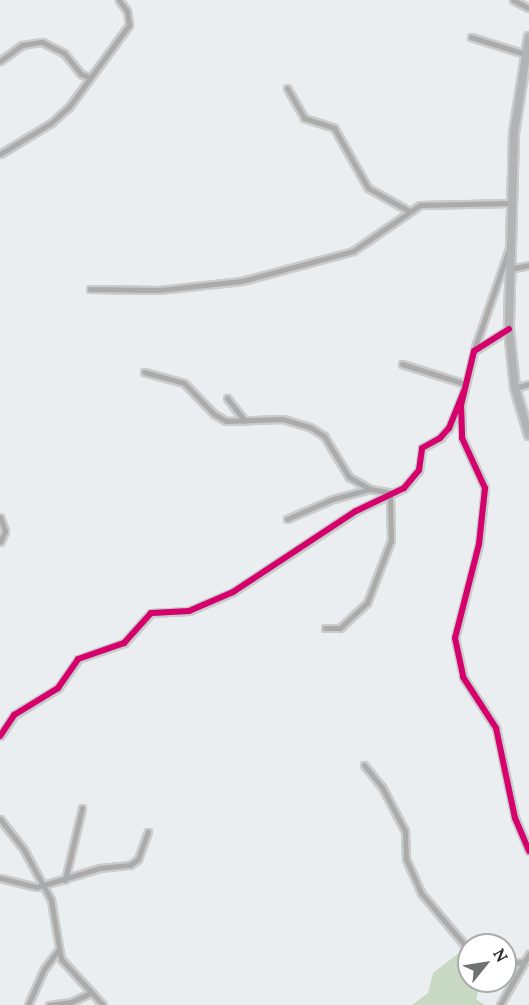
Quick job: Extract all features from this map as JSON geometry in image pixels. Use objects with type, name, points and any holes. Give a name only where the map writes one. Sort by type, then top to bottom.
[{"type":"highway","points":[[529,37],[525,54],[509,249],[509,329],[515,388],[529,435]]},
{"type":"street","points":[[0,154],[56,120],[129,25],[127,10],[118,0]]},
{"type":"street","points":[[513,0],[529,8]]},
{"type":"street","points":[[471,37],[525,54]]},
{"type":"street","points":[[0,61],[22,45],[42,42],[64,53],[81,74],[88,77]]},
{"type":"street","points":[[287,88],[304,118],[334,128],[366,186],[409,211]]},
{"type":"street","points":[[90,289],[159,290],[220,285],[353,251],[409,211],[429,203],[512,203]]},
{"type":"street","points":[[0,736],[14,715],[58,688],[78,659],[124,643],[151,613],[201,608],[233,592],[356,512],[391,495],[414,480],[422,448],[441,438],[448,428],[464,391],[474,351],[509,249]]},
{"type":"street","points":[[509,270],[529,265]]},
{"type":"street","points":[[474,351],[509,329]]},
{"type":"street","points":[[402,364],[466,384]]},
{"type":"street","points":[[144,372],[184,382],[219,418],[245,421],[283,419],[310,427],[324,436],[349,477],[370,489],[391,495]]},
{"type":"street","points":[[515,388],[529,384]]},
{"type":"street","points":[[464,391],[462,438],[485,488],[479,544],[456,623],[456,653],[463,677],[496,728],[515,818],[529,851]]},
{"type":"street","points":[[227,398],[245,421]]},
{"type":"street","points":[[287,519],[319,504],[370,489]]},
{"type":"street","points":[[325,628],[340,628],[367,603],[390,540],[391,495]]},
{"type":"street","points":[[0,517],[5,531],[0,542]]},
{"type":"street","points":[[364,765],[382,787],[405,831],[406,860],[421,893],[457,936]]},
{"type":"street","points":[[65,880],[82,808]]},
{"type":"street","points":[[0,819],[2,827],[44,886],[55,914],[58,950],[67,969],[104,1005]]},
{"type":"street","points":[[0,878],[26,886],[44,886],[100,868],[130,865],[138,859],[148,832]]},
{"type":"street","points":[[28,1005],[44,969],[58,950]]},
{"type":"street","points":[[500,1005],[529,954]]},
{"type":"street","points":[[517,962],[525,961]]},
{"type":"street","points":[[49,1005],[71,1002],[90,993]]},
{"type":"green space","points":[[457,954],[457,993],[478,993],[476,999],[485,1005],[412,1005],[428,993],[433,973]]},
{"type":"cycle path","points":[[509,329],[474,351],[461,405],[462,438],[485,488],[479,544],[455,638],[463,677],[496,728],[515,818],[529,851]]},
{"type":"cycle path","points":[[0,736],[14,715],[58,688],[78,659],[124,643],[151,613],[189,611],[233,592],[356,511],[404,488],[419,470],[422,448],[440,438],[449,428],[464,391]]}]
